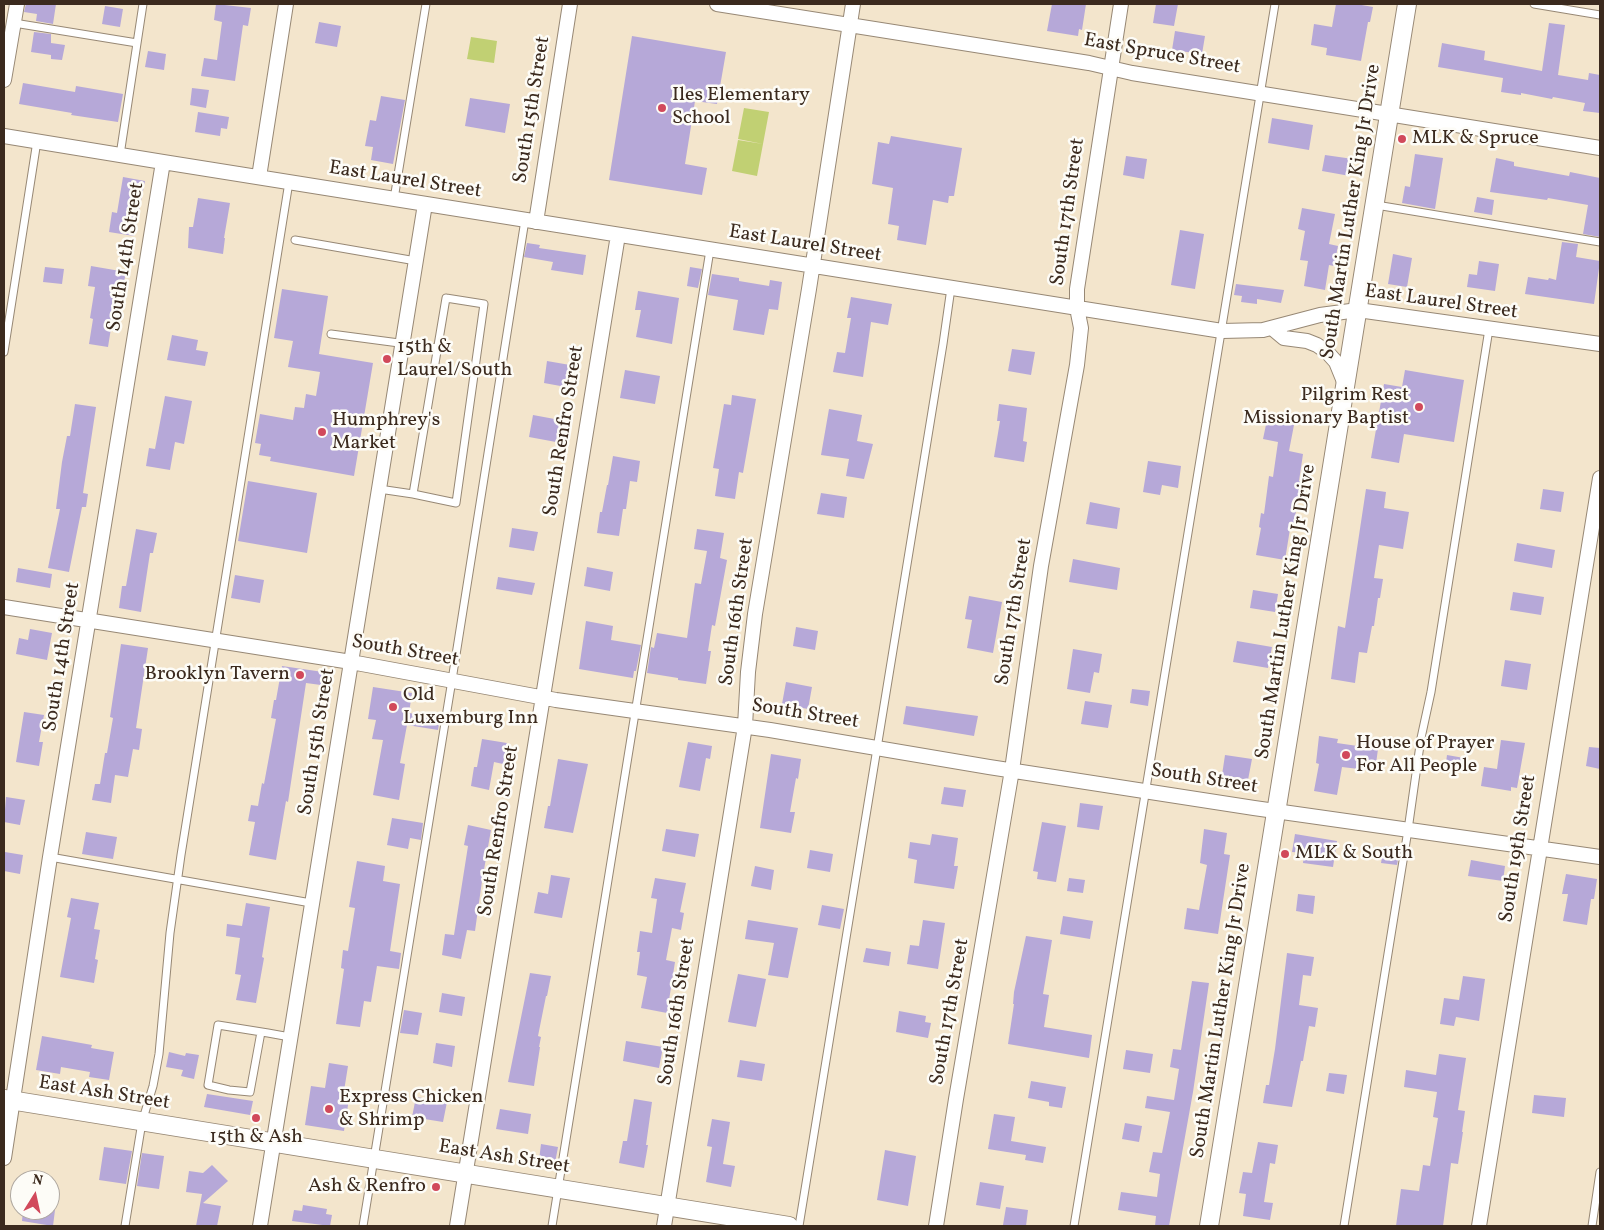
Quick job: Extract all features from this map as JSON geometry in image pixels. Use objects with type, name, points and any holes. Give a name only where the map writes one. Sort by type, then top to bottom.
[{"type":"street","points":[[4,80],[17,4]]},
{"type":"street","points":[[259,177],[286,4]]},
{"type":"street","name":"South 15th Street","points":[[530,221],[570,4]]},
{"type":"street","name":"East Spruce Street","points":[[717,4],[1089,63],[1600,148]]},
{"type":"street","name":"South 16th Street","points":[[664,1226],[745,726],[748,672],[755,614],[853,4]]},
{"type":"street","name":"South 17th Street","points":[[936,1226],[1012,770],[1041,566],[1077,365],[1081,328],[1077,308],[1077,289],[1121,4]]},
{"type":"street","name":"South Martin Luther King Jr Drive","points":[[1209,1226],[1407,4]]},
{"type":"street","name":"East Laurel Street","points":[[4,136],[1222,331],[1272,328],[1320,315],[1358,310],[1600,344]]},
{"type":"street","name":"South 14th Street","points":[[4,1158],[8,1100],[89,621],[163,162]]},
{"type":"street","name":"South 15th Street","points":[[260,1226],[425,204]]},
{"type":"street","name":"South Renfro Street","points":[[457,1226],[618,235]]},
{"type":"street","points":[[1272,328],[1284,338],[1307,341],[1328,352],[1336,362],[1346,384]]},
{"type":"street","name":"South 19th Street","points":[[1479,1226],[1600,478]]},
{"type":"street","name":"South Street","points":[[4,607],[351,662],[542,697],[745,726],[1147,792],[1600,857]]},
{"type":"street","name":"East Ash Street","points":[[8,1100],[789,1226]]},
{"type":"lane","points":[[120,155],[143,4]]},
{"type":"lane","points":[[394,199],[426,4]]},
{"type":"lane","points":[[1074,1226],[1147,792],[1275,4]]},
{"type":"lane","points":[[1534,4],[1600,15]]},
{"type":"lane","points":[[14,23],[137,43]]},
{"type":"lane","points":[[4,352],[37,141]]},
{"type":"lane","points":[[125,1226],[142,1122],[153,1086],[159,1054],[170,933],[289,182]]},
{"type":"lane","points":[[1375,205],[1600,242]]},
{"type":"lane","points":[[363,1226],[452,680],[530,221]]},
{"type":"lane","points":[[295,240],[416,261]]},
{"type":"lane","points":[[552,1226],[710,250]]},
{"type":"lane","points":[[799,1226],[944,344],[951,288]]},
{"type":"lane","points":[[379,489],[456,503],[484,304],[446,298],[412,494]]},
{"type":"lane","points":[[1344,1226],[1421,738],[1432,692],[1488,329]]},
{"type":"lane","points":[[331,334],[437,348]]},
{"type":"lane","points":[[50,857],[311,903]]},
{"type":"lane","points":[[261,1032],[250,1092],[208,1085],[218,1025],[261,1032],[290,1037]]},
{"type":"lane","points":[[1592,1226],[1600,1172]]},
{"type":"green space","points":[[471,37],[497,41],[494,63],[467,59]]},
{"type":"green space","points":[[744,108],[769,112],[763,144],[738,139]]},
{"type":"green space","points":[[738,140],[763,144],[757,176],[732,171]]},
{"type":"building","points":[[26,4],[56,4],[53,24],[36,21],[37,14],[24,12]]},
{"type":"building","points":[[216,4],[251,8],[248,26],[243,25],[235,81],[201,76],[204,58],[217,60],[222,22],[214,20]]},
{"type":"building","points":[[1052,4],[1086,4],[1082,30],[1079,29],[1078,36],[1047,31]]},
{"type":"building","points":[[1156,4],[1178,4],[1174,26],[1153,23]]},
{"type":"building","points":[[1336,4],[1356,4],[1373,7],[1370,22],[1368,22],[1361,61],[1326,55],[1327,48],[1311,45],[1314,24],[1332,27]]},
{"type":"building","points":[[105,6],[123,9],[120,27],[102,24]]},
{"type":"building","points":[[319,22],[341,26],[337,47],[315,43]]},
{"type":"building","points":[[1549,23],[1565,25],[1558,75],[1588,80],[1589,73],[1600,75],[1600,113],[1583,111],[1585,103],[1553,97],[1552,99],[1521,93],[1521,95],[1501,92],[1503,78],[1438,67],[1442,43],[1485,51],[1484,60],[1542,71]]},
{"type":"building","points":[[1175,31],[1205,36],[1202,54],[1172,50]]},
{"type":"building","points":[[34,32],[51,34],[51,43],[65,45],[62,60],[51,59],[51,55],[31,52]]},
{"type":"building","points":[[632,36],[726,52],[717,104],[695,101],[685,164],[707,168],[702,195],[609,180]]},
{"type":"building","points":[[148,51],[166,54],[164,70],[145,67]]},
{"type":"building","points":[[23,83],[75,92],[76,86],[123,94],[118,122],[71,115],[72,113],[19,104]]},
{"type":"building","points":[[192,88],[209,90],[206,108],[190,105]]},
{"type":"building","points":[[381,96],[405,100],[393,164],[371,160],[373,147],[365,146],[370,120],[376,121]]},
{"type":"building","points":[[470,98],[510,104],[505,133],[465,126]]},
{"type":"building","points":[[198,112],[229,117],[227,129],[221,128],[220,136],[195,132]]},
{"type":"building","points":[[1272,118],[1313,125],[1309,150],[1268,143]]},
{"type":"building","points":[[891,136],[962,148],[954,196],[949,196],[948,203],[933,200],[926,245],[897,240],[899,226],[888,224],[893,188],[872,184],[878,142],[889,144]]},
{"type":"building","points":[[1415,154],[1443,158],[1435,209],[1402,203],[1405,186],[1410,187]]},
{"type":"building","points":[[1325,155],[1353,159],[1350,176],[1322,171]]},
{"type":"building","points":[[1126,156],[1147,159],[1144,179],[1123,175]]},
{"type":"building","points":[[1496,158],[1514,162],[1514,166],[1569,176],[1570,172],[1600,178],[1600,237],[1583,234],[1588,205],[1548,198],[1547,200],[1490,192]]},
{"type":"building","points":[[123,177],[145,181],[134,236],[109,232],[112,212],[117,213]]},
{"type":"building","points":[[1477,197],[1494,200],[1492,215],[1474,212]]},
{"type":"building","points":[[198,198],[230,203],[223,254],[188,248],[189,227],[193,227]]},
{"type":"building","points":[[1302,208],[1335,214],[1329,244],[1338,246],[1334,266],[1329,265],[1325,290],[1304,286],[1308,261],[1300,260],[1305,231],[1298,229]]},
{"type":"building","points":[[1180,230],[1204,234],[1195,289],[1171,285]]},
{"type":"building","points":[[1562,242],[1578,244],[1576,257],[1600,261],[1594,304],[1525,294],[1528,277],[1556,280]]},
{"type":"building","points":[[527,243],[540,245],[539,248],[586,255],[583,275],[551,270],[553,262],[524,257]]},
{"type":"building","points":[[1393,254],[1412,258],[1407,287],[1388,284]]},
{"type":"building","points":[[1479,261],[1499,264],[1495,291],[1467,287],[1469,274],[1477,275]]},
{"type":"building","points":[[91,266],[126,272],[122,292],[120,291],[115,322],[112,322],[108,347],[89,344],[93,319],[90,318],[95,287],[88,286]]},
{"type":"building","points":[[45,267],[64,269],[62,284],[43,282]]},
{"type":"building","points":[[690,267],[702,269],[698,288],[687,286]]},
{"type":"building","points":[[712,274],[739,278],[739,281],[769,286],[770,280],[782,282],[778,310],[769,309],[764,335],[733,330],[738,300],[708,295]]},
{"type":"building","points":[[1236,284],[1284,290],[1281,303],[1257,299],[1257,304],[1241,302],[1242,296],[1234,295]]},
{"type":"building","points":[[282,289],[328,296],[319,354],[373,363],[354,476],[270,461],[271,457],[259,455],[261,444],[255,443],[260,414],[293,420],[295,407],[304,408],[306,394],[316,396],[320,372],[288,367],[293,341],[274,338]]},
{"type":"building","points":[[638,291],[679,298],[672,344],[636,337],[641,310],[635,310]]},
{"type":"building","points":[[851,297],[892,304],[888,325],[871,322],[863,377],[833,372],[837,352],[845,353],[851,318],[847,318]]},
{"type":"building","points":[[172,335],[198,340],[196,350],[208,352],[205,366],[167,360]]},
{"type":"building","points":[[1012,349],[1035,352],[1031,375],[1008,371]]},
{"type":"building","points":[[547,361],[570,365],[566,387],[544,383]]},
{"type":"building","points":[[625,370],[660,376],[655,404],[620,398]]},
{"type":"building","points":[[1405,370],[1464,380],[1454,442],[1404,434],[1399,463],[1371,458],[1384,384],[1402,387]]},
{"type":"building","points":[[732,395],[756,399],[743,473],[739,472],[735,499],[715,496],[719,469],[713,468],[724,404],[731,405]]},
{"type":"building","points":[[165,396],[192,401],[184,444],[175,442],[170,470],[146,466],[149,448],[155,449]]},
{"type":"building","points":[[75,404],[96,407],[83,493],[88,494],[86,507],[82,507],[69,572],[48,568],[60,509],[56,509],[62,462],[67,436],[70,436]]},
{"type":"building","points":[[999,404],[1027,408],[1023,441],[1027,442],[1024,462],[994,457],[1000,421],[997,421]]},
{"type":"building","points":[[829,409],[862,415],[857,441],[873,444],[864,479],[846,476],[849,459],[821,455]]},
{"type":"building","points":[[533,415],[560,420],[556,442],[529,437]]},
{"type":"building","points":[[1267,420],[1294,425],[1289,451],[1303,454],[1299,481],[1301,481],[1293,529],[1290,529],[1285,560],[1256,555],[1261,528],[1259,527],[1261,513],[1264,514],[1269,476],[1273,477],[1278,442],[1263,439]]},
{"type":"building","points":[[613,456],[640,461],[637,482],[630,481],[626,509],[623,509],[619,536],[597,533]]},
{"type":"building","points":[[1148,461],[1181,466],[1178,488],[1162,485],[1160,495],[1143,492]]},
{"type":"building","points":[[248,481],[317,493],[307,553],[238,541]]},
{"type":"building","points":[[1366,489],[1386,492],[1384,508],[1409,512],[1403,549],[1379,545],[1374,578],[1383,579],[1380,598],[1378,598],[1374,626],[1372,626],[1367,653],[1359,652],[1355,683],[1331,679],[1338,626],[1345,628]]},
{"type":"building","points":[[1543,489],[1564,492],[1561,512],[1540,509]]},
{"type":"building","points":[[821,493],[847,497],[844,518],[817,514]]},
{"type":"building","points":[[1090,502],[1120,508],[1117,529],[1086,524]]},
{"type":"building","points":[[512,528],[538,532],[534,551],[509,547]]},
{"type":"building","points":[[136,529],[157,533],[153,553],[150,553],[141,612],[119,608],[122,586],[126,586]]},
{"type":"building","points":[[697,529],[724,533],[720,558],[727,560],[715,626],[712,625],[708,651],[711,651],[706,684],[647,673],[651,647],[654,648],[657,633],[687,638],[695,583],[701,584],[707,551],[694,549]]},
{"type":"building","points":[[1517,543],[1555,550],[1552,568],[1514,561]]},
{"type":"building","points":[[1073,559],[1120,568],[1117,590],[1069,582]]},
{"type":"building","points":[[587,567],[613,572],[610,591],[584,586]]},
{"type":"building","points":[[18,568],[52,574],[50,588],[16,582]]},
{"type":"building","points":[[235,575],[264,580],[260,603],[231,598]]},
{"type":"building","points":[[498,577],[535,583],[532,595],[496,589]]},
{"type":"building","points":[[1253,590],[1278,594],[1275,612],[1250,608]]},
{"type":"building","points":[[1513,592],[1544,597],[1541,615],[1510,610]]},
{"type":"building","points":[[969,596],[1002,602],[993,653],[967,648],[972,620],[965,619]]},
{"type":"building","points":[[586,621],[613,626],[611,640],[641,645],[633,678],[579,669]]},
{"type":"building","points":[[796,627],[818,631],[815,650],[793,646]]},
{"type":"building","points":[[30,629],[52,633],[47,660],[16,654],[19,638],[28,640]]},
{"type":"building","points":[[1237,641],[1272,647],[1268,668],[1233,662]]},
{"type":"building","points":[[121,644],[148,648],[136,728],[142,729],[139,750],[133,749],[128,777],[115,775],[111,803],[92,800],[95,784],[100,784],[105,753],[107,753],[113,718],[110,717]]},
{"type":"building","points":[[1073,649],[1102,654],[1099,673],[1094,672],[1090,693],[1067,689]]},
{"type":"building","points":[[1505,660],[1531,664],[1527,690],[1501,686]]},
{"type":"building","points":[[282,666],[323,672],[321,685],[306,683],[288,802],[286,801],[276,860],[249,855],[255,822],[248,821],[251,805],[258,806],[262,783],[264,784],[276,719],[271,718]]},
{"type":"building","points":[[786,682],[812,687],[808,709],[782,704]]},
{"type":"building","points":[[373,687],[412,693],[409,713],[440,718],[438,730],[407,725],[400,763],[405,764],[399,800],[373,795],[383,740],[372,739],[376,720],[368,719]]},
{"type":"building","points":[[1132,689],[1150,691],[1148,706],[1130,703]]},
{"type":"building","points":[[1085,701],[1112,705],[1108,728],[1081,724]]},
{"type":"building","points":[[906,706],[978,716],[974,736],[903,724]]},
{"type":"building","points":[[24,712],[44,715],[39,742],[43,742],[39,766],[16,762]]},
{"type":"building","points":[[1319,736],[1338,739],[1337,743],[1378,749],[1375,771],[1342,767],[1337,795],[1314,791],[1319,764],[1316,763]]},
{"type":"building","points":[[482,739],[507,743],[503,764],[494,762],[489,790],[471,786],[474,767],[477,767]]},
{"type":"building","points":[[1501,740],[1525,743],[1517,788],[1511,787],[1511,791],[1481,786],[1484,767],[1497,769]]},
{"type":"building","points":[[688,742],[712,746],[710,759],[706,758],[700,791],[679,787]]},
{"type":"building","points":[[1589,747],[1600,748],[1600,769],[1586,766]]},
{"type":"building","points":[[771,754],[801,759],[790,812],[795,812],[791,833],[760,828]]},
{"type":"building","points":[[1225,755],[1252,759],[1248,780],[1222,775]]},
{"type":"building","points":[[1447,755],[1464,758],[1462,772],[1445,770]]},
{"type":"building","points":[[558,759],[588,764],[573,833],[544,828],[548,806],[550,806]]},
{"type":"building","points":[[944,787],[966,790],[963,807],[941,804]]},
{"type":"building","points":[[6,797],[25,800],[20,825],[4,822]]},
{"type":"building","points":[[1080,803],[1103,806],[1099,830],[1077,827]]},
{"type":"building","points":[[392,818],[423,823],[421,840],[410,838],[408,849],[387,845]]},
{"type":"building","points":[[1042,822],[1066,826],[1056,882],[1037,879],[1038,872],[1033,871]]},
{"type":"building","points":[[468,825],[491,830],[475,931],[467,930],[461,959],[442,955],[445,934],[454,935],[468,846],[464,845]]},
{"type":"building","points":[[666,829],[699,834],[695,857],[662,851]]},
{"type":"building","points":[[1204,829],[1227,833],[1224,854],[1230,855],[1218,934],[1184,929],[1187,908],[1199,910],[1207,865],[1200,863]]},
{"type":"building","points":[[86,832],[117,837],[113,859],[82,854]]},
{"type":"building","points":[[932,834],[958,838],[954,866],[958,866],[954,889],[914,883],[917,860],[908,858],[910,842],[930,845]]},
{"type":"building","points":[[1295,834],[1337,841],[1333,867],[1303,863],[1304,853],[1292,852]]},
{"type":"building","points":[[1384,846],[1400,849],[1397,865],[1381,863]]},
{"type":"building","points":[[810,850],[833,854],[830,872],[807,868]]},
{"type":"building","points":[[5,852],[23,855],[20,874],[4,871]]},
{"type":"building","points":[[1471,860],[1505,866],[1503,881],[1468,876]]},
{"type":"building","points":[[357,861],[385,866],[383,881],[400,884],[390,951],[401,953],[399,969],[377,966],[371,1002],[364,1001],[360,1027],[336,1024],[344,969],[341,968],[343,950],[348,951],[355,908],[349,907]]},
{"type":"building","points":[[755,866],[774,870],[771,890],[751,886]]},
{"type":"building","points":[[1566,874],[1597,879],[1594,899],[1591,899],[1587,925],[1563,921],[1568,894],[1562,894]]},
{"type":"building","points":[[551,875],[570,878],[562,918],[534,913],[538,892],[548,894]]},
{"type":"building","points":[[655,878],[686,883],[680,912],[684,913],[681,930],[672,928],[666,960],[675,962],[667,1013],[641,1008],[647,977],[637,975],[640,952],[637,952],[640,931],[652,933],[657,899],[651,898]]},
{"type":"building","points":[[1069,878],[1085,880],[1083,893],[1067,891]]},
{"type":"building","points":[[1298,894],[1315,896],[1313,914],[1296,911]]},
{"type":"building","points":[[71,898],[99,903],[94,929],[100,930],[95,959],[98,960],[94,983],[60,977],[71,918],[67,917]]},
{"type":"building","points":[[246,903],[270,907],[256,1003],[236,1000],[241,975],[235,974],[240,938],[226,936],[227,924],[242,926]]},
{"type":"building","points":[[822,905],[844,909],[840,929],[818,925]]},
{"type":"building","points":[[1063,916],[1093,921],[1090,939],[1060,934]]},
{"type":"building","points":[[748,920],[798,928],[788,978],[768,975],[774,943],[745,939]]},
{"type":"building","points":[[923,920],[945,923],[938,969],[907,964],[910,945],[919,946]]},
{"type":"building","points":[[1026,936],[1052,940],[1043,994],[1049,995],[1044,1027],[1092,1035],[1089,1058],[1008,1044],[1014,992]]},
{"type":"building","points":[[866,948],[891,952],[889,966],[863,962]]},
{"type":"building","points":[[1287,953],[1314,957],[1311,976],[1303,975],[1299,1005],[1318,1008],[1315,1027],[1309,1026],[1292,1107],[1263,1103],[1266,1085],[1269,1085],[1275,1049]]},
{"type":"building","points":[[530,973],[551,976],[538,1036],[541,1037],[534,1086],[508,1082]]},
{"type":"building","points":[[738,974],[766,979],[756,1027],[728,1022]]},
{"type":"building","points":[[1463,976],[1485,979],[1479,1021],[1456,1017],[1454,1026],[1440,1024],[1444,998],[1459,1000]]},
{"type":"building","points":[[1192,981],[1209,983],[1193,1092],[1169,1226],[1155,1226],[1156,1216],[1118,1210],[1121,1192],[1157,1197],[1160,1174],[1149,1172],[1153,1152],[1162,1153],[1170,1112],[1145,1108],[1147,1096],[1174,1100],[1179,1069],[1170,1067],[1173,1049],[1181,1050]]},
{"type":"building","points":[[442,993],[465,997],[462,1016],[439,1012]]},
{"type":"building","points":[[404,1010],[422,1013],[418,1035],[400,1033]]},
{"type":"building","points":[[899,1011],[926,1016],[925,1022],[931,1023],[928,1038],[896,1032]]},
{"type":"building","points":[[42,1036],[92,1045],[91,1048],[114,1052],[109,1080],[89,1077],[90,1072],[61,1067],[60,1074],[36,1070]]},
{"type":"building","points":[[626,1041],[663,1047],[659,1068],[623,1061]]},
{"type":"building","points":[[436,1043],[455,1046],[452,1067],[433,1063]]},
{"type":"building","points":[[1126,1050],[1153,1054],[1150,1073],[1123,1069]]},
{"type":"building","points":[[169,1052],[185,1056],[186,1053],[199,1055],[194,1079],[181,1076],[183,1070],[166,1067]]},
{"type":"building","points":[[1439,1054],[1466,1058],[1458,1110],[1465,1111],[1463,1132],[1458,1164],[1451,1163],[1443,1226],[1396,1226],[1401,1189],[1419,1191],[1423,1165],[1430,1166],[1438,1118],[1433,1117],[1437,1092],[1404,1087],[1406,1070],[1436,1075]]},
{"type":"building","points":[[740,1060],[765,1064],[762,1081],[737,1077]]},
{"type":"building","points":[[329,1063],[348,1066],[344,1091],[350,1092],[344,1131],[305,1125],[311,1086],[325,1088]]},
{"type":"building","points":[[1329,1073],[1347,1075],[1344,1094],[1326,1091]]},
{"type":"building","points":[[1031,1081],[1066,1087],[1062,1108],[1049,1106],[1049,1102],[1028,1098]]},
{"type":"building","points":[[207,1094],[253,1101],[250,1115],[204,1107]]},
{"type":"building","points":[[1534,1095],[1566,1098],[1564,1117],[1532,1113]]},
{"type":"building","points":[[416,1097],[447,1102],[443,1122],[412,1117]]},
{"type":"building","points":[[634,1099],[652,1102],[644,1168],[619,1163],[623,1141],[627,1141]]},
{"type":"building","points":[[500,1109],[531,1114],[528,1134],[496,1129]]},
{"type":"building","points":[[994,1114],[1015,1117],[1011,1141],[1046,1147],[1043,1163],[1025,1160],[1026,1155],[988,1149]]},
{"type":"building","points":[[712,1119],[730,1122],[723,1164],[735,1166],[731,1187],[706,1182],[712,1147],[707,1146]]},
{"type":"building","points":[[1125,1123],[1142,1126],[1139,1142],[1122,1139]]},
{"type":"building","points":[[1258,1142],[1278,1145],[1275,1164],[1270,1163],[1264,1202],[1273,1203],[1270,1220],[1243,1216],[1246,1194],[1239,1193],[1243,1172],[1252,1173]]},
{"type":"building","points":[[541,1144],[558,1147],[555,1163],[539,1160]]},
{"type":"building","points":[[104,1147],[132,1151],[126,1184],[99,1180]]},
{"type":"building","points":[[885,1150],[916,1156],[908,1206],[877,1200]]},
{"type":"building","points":[[142,1153],[164,1156],[159,1189],[137,1186]]},
{"type":"building","points":[[212,1165],[228,1181],[203,1203],[221,1206],[217,1226],[196,1226],[202,1194],[186,1192],[189,1171],[203,1173]]},
{"type":"building","points":[[980,1182],[1004,1186],[1000,1209],[976,1205]]},
{"type":"building","points":[[303,1205],[327,1209],[326,1214],[332,1215],[330,1226],[292,1221],[294,1210],[302,1211]]},
{"type":"building","points":[[1006,1207],[1028,1210],[1026,1226],[1003,1225]]},
{"type":"building","points":[[22,1220],[54,1220],[53,1226]]},
{"type":"place","name":"Iles Elementary School","points":[[662,108]]},
{"type":"place","name":"MLK & Spruce","points":[[1402,139]]},
{"type":"place","name":"15th & Laurel/South","points":[[387,359]]},
{"type":"place","name":"Pilgrim Rest Missionary Baptist","points":[[1419,407]]},
{"type":"place","name":"Humphrey's Market","points":[[322,432]]},
{"type":"place","name":"Brooklyn Tavern","points":[[300,675]]},
{"type":"place","name":"Old Luxemburg Inn","points":[[393,707]]},
{"type":"place","name":"House of Prayer For All People","points":[[1346,755]]},
{"type":"place","name":"MLK & South","points":[[1285,854]]},
{"type":"place","name":"Express Chicken & Shrimp","points":[[329,1109]]},
{"type":"place","name":"15th & Ash","points":[[256,1118]]},
{"type":"place","name":"Ash & Renfro","points":[[436,1187]]}]
